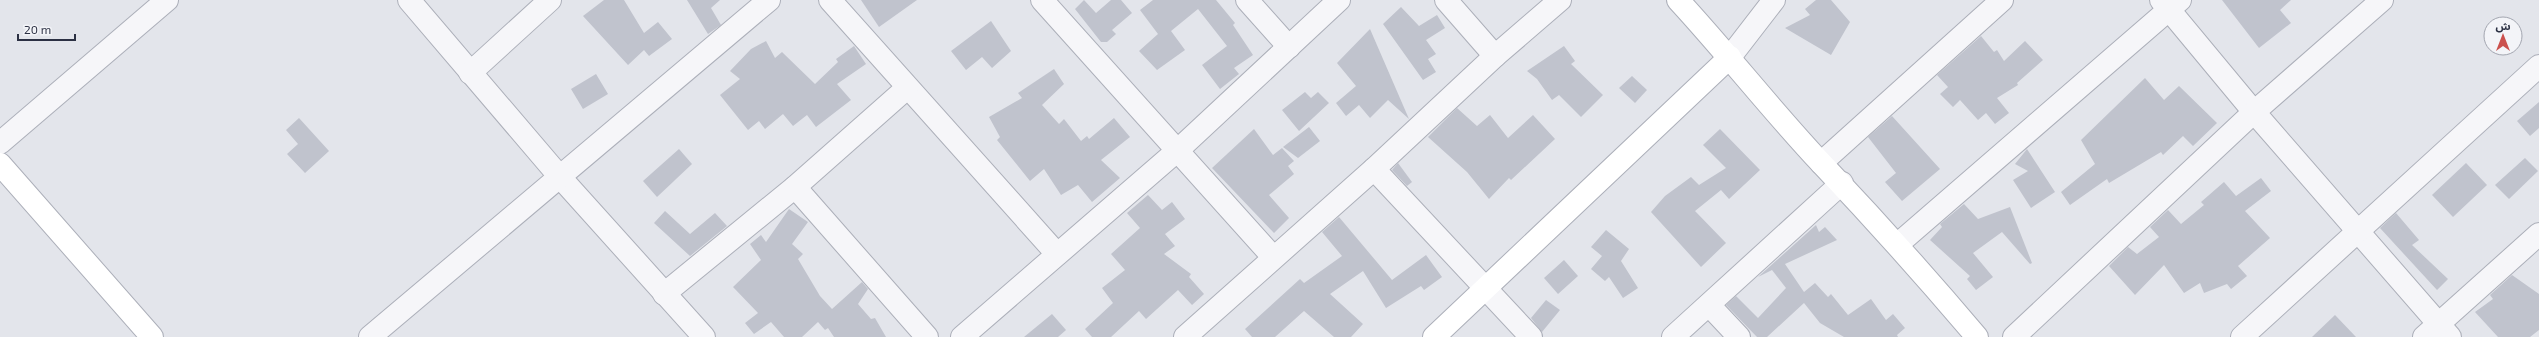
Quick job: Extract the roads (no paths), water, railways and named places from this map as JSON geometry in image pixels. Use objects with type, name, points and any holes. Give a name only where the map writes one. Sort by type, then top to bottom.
[{"type":"street","points":[[0,143],[167,0]]},
{"type":"street","points":[[409,0],[560,177],[704,337]]},
{"type":"street","points":[[470,73],[550,0]]},
{"type":"street","points":[[370,337],[769,0]]},
{"type":"street","points":[[830,0],[907,88],[1057,254]]},
{"type":"street","points":[[1042,0],[1273,257]]},
{"type":"street","points":[[1247,0],[1289,47]]},
{"type":"street","points":[[962,337],[1178,150],[1339,0]]},
{"type":"street","points":[[1446,0],[1495,56]]},
{"type":"street","points":[[1185,337],[1273,257],[1374,169],[1495,56],[1560,0]]},
{"type":"street","points":[[1678,0],[1730,56],[1822,163],[1898,244],[1977,337]]},
{"type":"street","points":[[1434,337],[1486,290],[1730,56],[1774,0]]},
{"type":"street","points":[[1822,163],[2002,0]]},
{"type":"street","points":[[2014,337],[2254,112],[2382,0]]},
{"type":"street","points":[[1898,244],[2170,3],[2254,112],[2358,230],[2437,333],[2539,234]]},
{"type":"street","points":[[2242,337],[2539,66]]},
{"type":"street","points":[[664,294],[796,187],[907,88]]},
{"type":"street","points":[[0,164],[152,337]]},
{"type":"street","points":[[1374,169],[1531,337]]},
{"type":"street","points":[[1673,337],[1842,183]]},
{"type":"street","points":[[796,187],[927,337]]},
{"type":"street","points":[[1709,305],[1739,337]]}]
